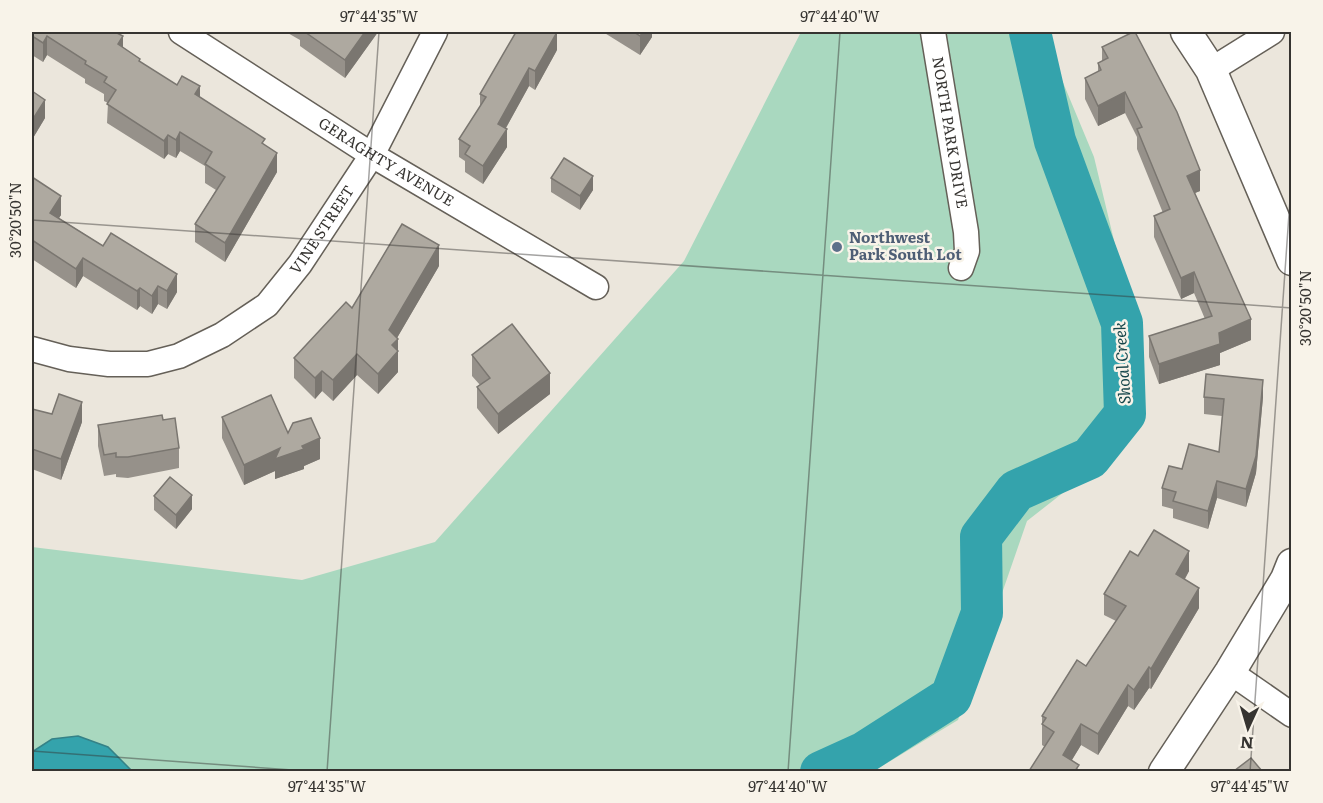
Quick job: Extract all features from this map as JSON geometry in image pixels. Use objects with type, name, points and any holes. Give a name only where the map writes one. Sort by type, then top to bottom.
[{"type":"street","name":"GERAGHTY AVENUE","points":[[181,32],[372,155],[596,287]]},
{"type":"street","name":"VINE STREET","points":[[32,349],[69,359],[109,364],[148,364],[179,356],[222,335],[267,305],[300,264],[372,155],[435,32]]},
{"type":"street","name":"NORTH PARK DRIVE","points":[[933,32],[966,232],[967,251],[961,268]]},
{"type":"street","points":[[1185,32],[1211,70],[1292,260]]},
{"type":"street","points":[[1211,70],[1272,32]]},
{"type":"street","points":[[1164,771],[1230,672],[1286,579],[1292,564]]},
{"type":"street","points":[[1230,672],[1292,715]]},
{"type":"green space","points":[[801,32],[1042,32],[1094,157],[1136,332],[1128,442],[1027,521],[958,720],[874,771],[32,772],[32,547],[302,580],[435,542],[684,261]]},
{"type":"water","points":[[78,736],[108,747],[132,771],[32,771],[32,752],[52,739]]},
{"type":"building","points":[[32,32],[115,32],[123,36],[118,44],[140,59],[139,61],[177,85],[182,76],[200,86],[195,94],[265,139],[262,143],[277,153],[225,243],[195,224],[225,177],[205,164],[212,152],[180,132],[176,140],[168,135],[164,141],[107,104],[116,90],[104,82],[107,77],[47,36],[43,43],[32,36]]},
{"type":"building","points":[[305,32],[365,32],[345,60]]},
{"type":"building","points":[[516,32],[557,32],[535,71],[529,68],[498,124],[507,129],[483,166],[465,154],[470,146],[459,139],[486,97],[480,94]]},
{"type":"building","points":[[1133,32],[1177,112],[1200,170],[1187,176],[1251,319],[1219,333],[1220,344],[1159,364],[1149,336],[1212,316],[1194,272],[1181,278],[1154,216],[1170,209],[1137,129],[1142,127],[1125,92],[1098,106],[1085,78],[1101,70],[1098,63],[1108,58],[1102,47]]},
{"type":"building","points":[[32,91],[45,100],[33,119],[32,119]]},
{"type":"building","points":[[564,158],[593,176],[580,196],[551,178]]},
{"type":"building","points":[[32,177],[61,196],[50,213],[103,246],[111,233],[177,274],[167,291],[158,286],[152,296],[140,288],[137,291],[83,258],[76,269],[32,240]]},
{"type":"building","points":[[402,224],[439,245],[389,330],[398,339],[392,345],[398,351],[378,374],[357,354],[333,380],[322,371],[315,378],[294,358],[346,302],[352,308]]},
{"type":"building","points":[[512,324],[550,373],[498,414],[477,387],[490,378],[472,355]]},
{"type":"building","points":[[1206,374],[1263,380],[1256,456],[1246,489],[1217,481],[1208,511],[1173,501],[1176,492],[1162,488],[1169,466],[1182,469],[1189,444],[1219,452],[1224,399],[1204,397]]},
{"type":"building","points":[[59,394],[82,402],[61,459],[32,449],[32,409],[52,414]]},
{"type":"building","points":[[271,395],[288,433],[293,423],[311,418],[320,438],[302,446],[304,449],[275,459],[280,448],[244,465],[222,417]]},
{"type":"building","points":[[162,415],[163,420],[175,418],[179,448],[128,457],[116,457],[116,453],[104,455],[98,425]]},
{"type":"building","points":[[170,477],[192,495],[176,515],[154,496]]},
{"type":"building","points":[[1154,530],[1189,551],[1176,574],[1199,588],[1151,669],[1149,667],[1134,690],[1128,685],[1098,734],[1081,724],[1063,755],[1079,765],[1075,771],[1029,771],[1054,732],[1042,724],[1046,718],[1042,716],[1077,660],[1086,666],[1126,606],[1104,594],[1130,551],[1138,556]]},
{"type":"building","points":[[1251,758],[1262,771],[1234,771]]},
{"type":"waterway","name":"Shoal Creek","points":[[821,772],[865,752],[951,697],[982,613],[981,537],[1016,491],[1090,458],[1125,414],[1122,323],[1055,141],[1030,32]]},
{"type":"place","name":"Northwest Park South Lot","points":[[837,247]]}]
